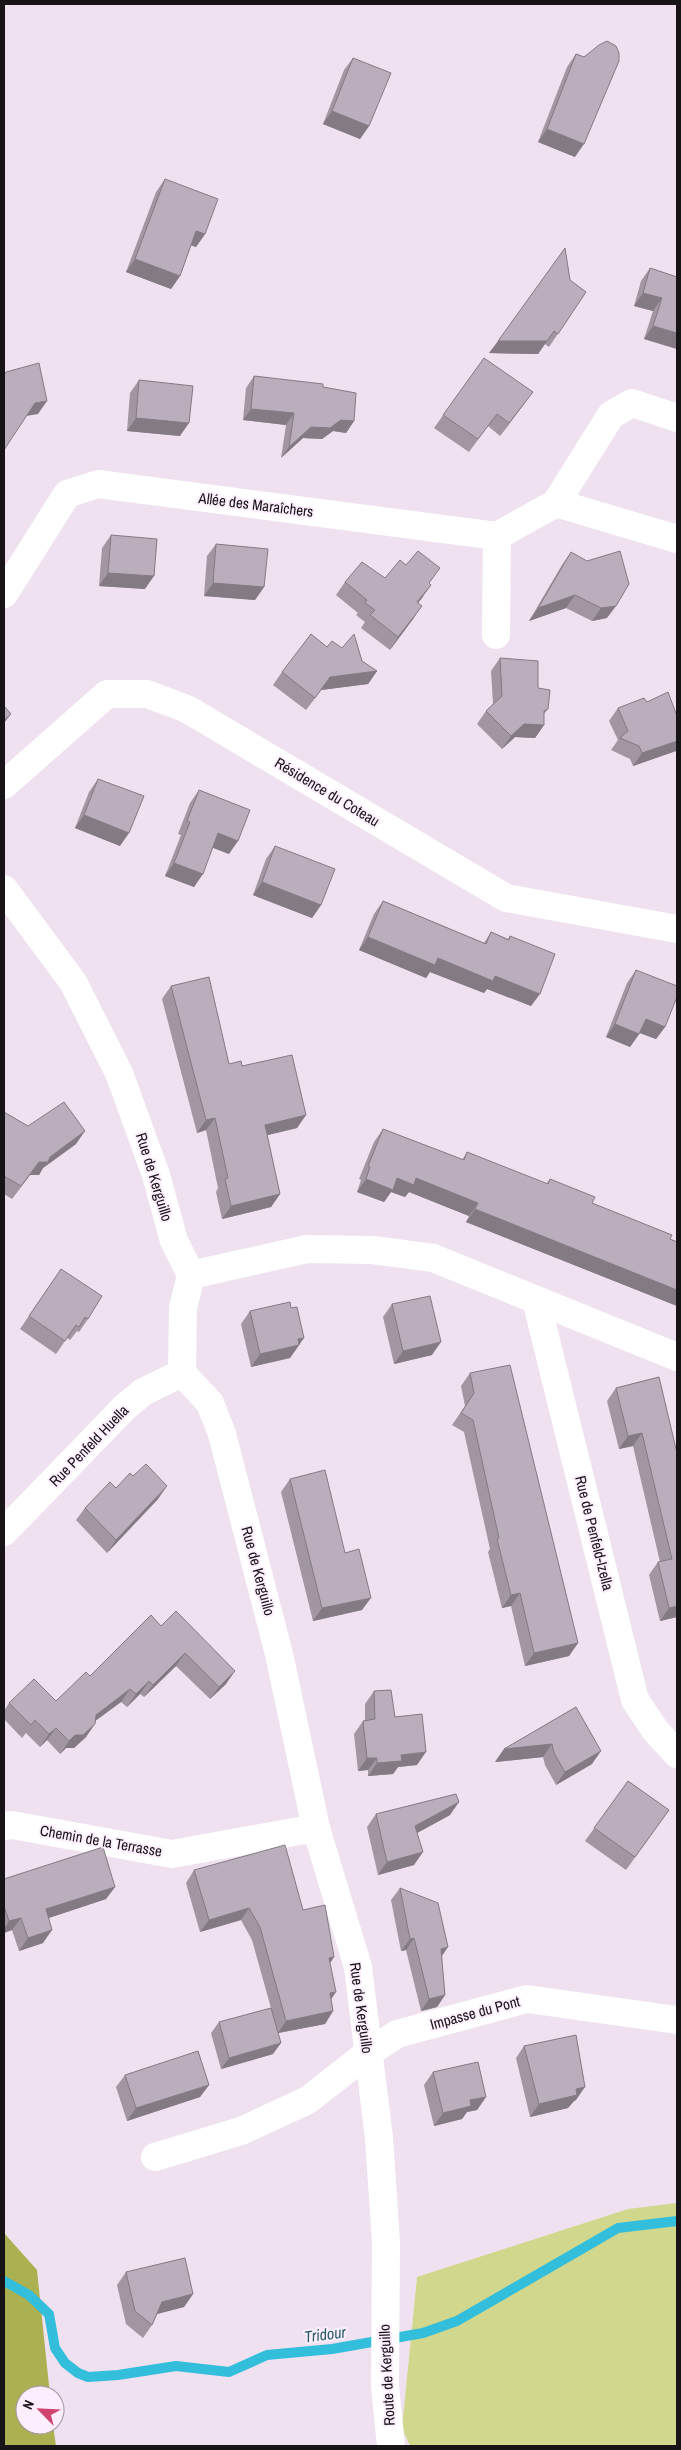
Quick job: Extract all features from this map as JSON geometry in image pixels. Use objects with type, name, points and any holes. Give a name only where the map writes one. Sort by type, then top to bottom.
[{"type":"street","points":[[496,635],[497,536],[556,503],[610,415],[632,403],[677,418]]},
{"type":"street","name":"Allée des Maraîchers","points":[[4,594],[67,494],[98,484],[497,536]]},
{"type":"street","points":[[556,503],[677,539]]},
{"type":"street","name":"Résidence du Coteau","points":[[4,785],[107,694],[147,694],[187,709],[506,898],[677,929]]},
{"type":"street","name":"Rue de Kerguillo","points":[[4,889],[73,982],[119,1073],[156,1175],[174,1241],[191,1275]]},
{"type":"street","points":[[182,1373],[183,1308],[191,1275],[307,1249],[373,1250],[433,1258],[677,1357]]},
{"type":"street","name":"Rue de Penfeld-Izella","points":[[536,1300],[635,1700],[655,1730],[677,1754]]},
{"type":"street","name":"Rue de Kerguillo","points":[[182,1373],[210,1403],[222,1434],[279,1654],[316,1828],[358,1967],[379,2138],[386,2242],[384,2304]]},
{"type":"street","name":"Rue Penfeld Huella","points":[[4,1532],[124,1408],[143,1392],[182,1373]]},
{"type":"street","name":"Chemin de la Terrasse","points":[[4,1826],[12,1825],[172,1854],[316,1828]]},
{"type":"street","name":"Impasse du Pont","points":[[155,2157],[241,2131],[308,2100],[368,2053],[397,2034],[527,1999],[677,2020]]},
{"type":"street","name":"Route de Kerguillo","points":[[384,2304],[385,2386],[391,2446]]},
{"type":"green space","points":[[677,2203],[677,2446],[410,2446],[402,2428],[417,2277],[628,2209]]},
{"type":"green space","points":[[4,2233],[37,2270],[49,2385],[15,2385],[15,2435],[54,2435],[56,2446],[4,2446]]},
{"type":"building","points":[[607,41],[616,46],[619,53],[619,61],[584,144],[547,129],[576,54],[584,57]]},
{"type":"building","points":[[353,58],[391,73],[369,126],[332,111]]},
{"type":"building","points":[[165,179],[218,199],[205,234],[196,231],[180,276],[135,259]]},
{"type":"building","points":[[565,248],[570,280],[586,292],[558,334],[554,331],[547,341],[498,341]]},
{"type":"building","points":[[650,268],[677,277],[677,333],[653,326],[662,298],[643,293]]},
{"type":"building","points":[[484,358],[533,392],[509,423],[497,414],[478,439],[443,415]]},
{"type":"building","points":[[39,363],[47,401],[35,403],[4,450],[4,375],[6,372]]},
{"type":"building","points":[[254,376],[323,384],[323,387],[356,393],[354,421],[341,420],[330,428],[311,427],[289,447],[294,413],[251,409]]},
{"type":"building","points":[[139,380],[193,386],[189,423],[136,418]]},
{"type":"building","points":[[111,535],[157,539],[154,576],[108,573]]},
{"type":"building","points":[[216,544],[268,549],[264,587],[213,583]]},
{"type":"building","points":[[418,551],[440,568],[429,583],[431,585],[417,602],[422,606],[398,637],[370,615],[375,610],[365,603],[367,600],[345,582],[362,562],[385,578],[400,560],[406,565]]},
{"type":"building","points":[[620,551],[629,584],[616,606],[601,608],[575,595],[538,608],[571,552],[587,561]]},
{"type":"building","points":[[311,634],[327,647],[332,641],[342,648],[354,634],[362,661],[377,671],[330,677],[315,698],[282,672]]},
{"type":"building","points":[[500,658],[538,661],[538,688],[550,690],[548,709],[544,711],[544,725],[524,724],[511,736],[486,711],[502,696]]},
{"type":"building","points":[[668,692],[677,716],[677,741],[642,753],[639,746],[620,738],[628,731],[618,708],[644,698],[647,702]]},
{"type":"building","points":[[4,706],[11,714],[4,720]]},
{"type":"building","points":[[98,779],[144,796],[129,833],[84,815]]},
{"type":"building","points":[[199,790],[250,810],[238,841],[218,833],[203,874],[174,863],[190,822],[187,821]]},
{"type":"building","points":[[275,846],[335,869],[321,905],[262,882]]},
{"type":"building","points":[[383,901],[486,944],[491,932],[509,940],[510,936],[555,954],[540,994],[495,976],[493,981],[438,958],[435,965],[368,937]]},
{"type":"building","points":[[636,970],[677,986],[677,997],[665,1027],[646,1019],[639,1034],[615,1024]]},
{"type":"building","points":[[209,977],[229,1064],[241,1061],[242,1066],[292,1055],[306,1115],[265,1125],[280,1194],[231,1206],[225,1179],[228,1178],[215,1118],[206,1120],[171,986]]},
{"type":"building","points":[[64,1102],[85,1131],[50,1157],[48,1162],[39,1162],[21,1186],[4,1176],[4,1112],[28,1126]]},
{"type":"building","points":[[383,1129],[464,1160],[467,1152],[548,1184],[550,1179],[595,1197],[592,1203],[672,1235],[670,1239],[677,1242],[677,1290],[475,1209],[478,1203],[416,1178],[414,1185],[397,1178],[393,1190],[366,1179],[370,1167],[368,1166]]},
{"type":"building","points":[[61,1269],[102,1296],[88,1319],[85,1317],[79,1327],[76,1325],[65,1341],[29,1316]]},
{"type":"building","points":[[430,1296],[441,1342],[403,1351],[392,1304]]},
{"type":"building","points":[[290,1302],[291,1308],[297,1307],[304,1338],[298,1339],[299,1345],[260,1354],[250,1311]]},
{"type":"building","points":[[510,1365],[578,1643],[534,1653],[520,1593],[511,1595],[497,1539],[499,1538],[473,1420],[461,1413],[474,1393],[470,1373]]},
{"type":"building","points":[[659,1377],[677,1453],[677,1606],[669,1608],[658,1562],[672,1559],[642,1433],[628,1436],[616,1388]]},
{"type":"building","points":[[146,1464],[167,1486],[116,1540],[85,1508],[110,1482],[116,1488],[130,1473],[133,1476]]},
{"type":"building","points":[[325,1470],[345,1553],[359,1549],[371,1598],[322,1608],[290,1479]]},
{"type":"building","points":[[176,1611],[235,1671],[219,1687],[185,1653],[153,1685],[149,1681],[136,1694],[130,1689],[96,1715],[95,1724],[83,1735],[75,1735],[69,1741],[56,1728],[49,1734],[35,1720],[31,1725],[9,1703],[34,1679],[56,1701],[86,1672],[90,1676],[151,1615],[161,1626]]},
{"type":"building","points":[[391,1690],[395,1717],[422,1714],[426,1752],[401,1755],[402,1761],[377,1763],[377,1758],[367,1758],[363,1721],[375,1719],[374,1691]]},
{"type":"building","points":[[576,1707],[601,1751],[565,1772],[554,1753],[552,1744],[504,1749]]},
{"type":"building","points":[[628,1781],[669,1810],[635,1857],[594,1828]]},
{"type":"building","points":[[456,1794],[459,1802],[415,1826],[423,1852],[387,1862],[376,1814]]},
{"type":"building","points":[[285,1845],[303,1910],[325,1905],[334,1957],[329,1958],[336,1992],[330,1993],[333,2011],[286,2021],[260,1927],[249,1908],[209,1920],[194,1870]]},
{"type":"building","points":[[103,1847],[115,1887],[46,1909],[52,1930],[28,1938],[21,1918],[9,1921],[4,1906],[4,1879]]},
{"type":"building","points":[[400,1888],[438,1903],[448,1947],[441,1949],[445,1995],[429,1999],[414,1938],[410,1939]]},
{"type":"building","points":[[271,2008],[281,2043],[229,2058],[219,2022]]},
{"type":"building","points":[[576,2035],[585,2087],[576,2089],[577,2095],[539,2104],[524,2046]]},
{"type":"building","points":[[198,2051],[209,2085],[136,2108],[125,2075]]},
{"type":"building","points":[[478,2062],[486,2097],[470,2100],[471,2106],[443,2113],[433,2072]]},
{"type":"building","points":[[185,2258],[193,2294],[162,2302],[152,2325],[135,2311],[126,2272]]},
{"type":"waterway","name":"Tridour","points":[[4,2281],[29,2295],[49,2314],[55,2348],[65,2363],[78,2373],[88,2377],[118,2375],[176,2366],[229,2372],[267,2355],[332,2349],[423,2333],[457,2321],[618,2228],[677,2221]]}]
